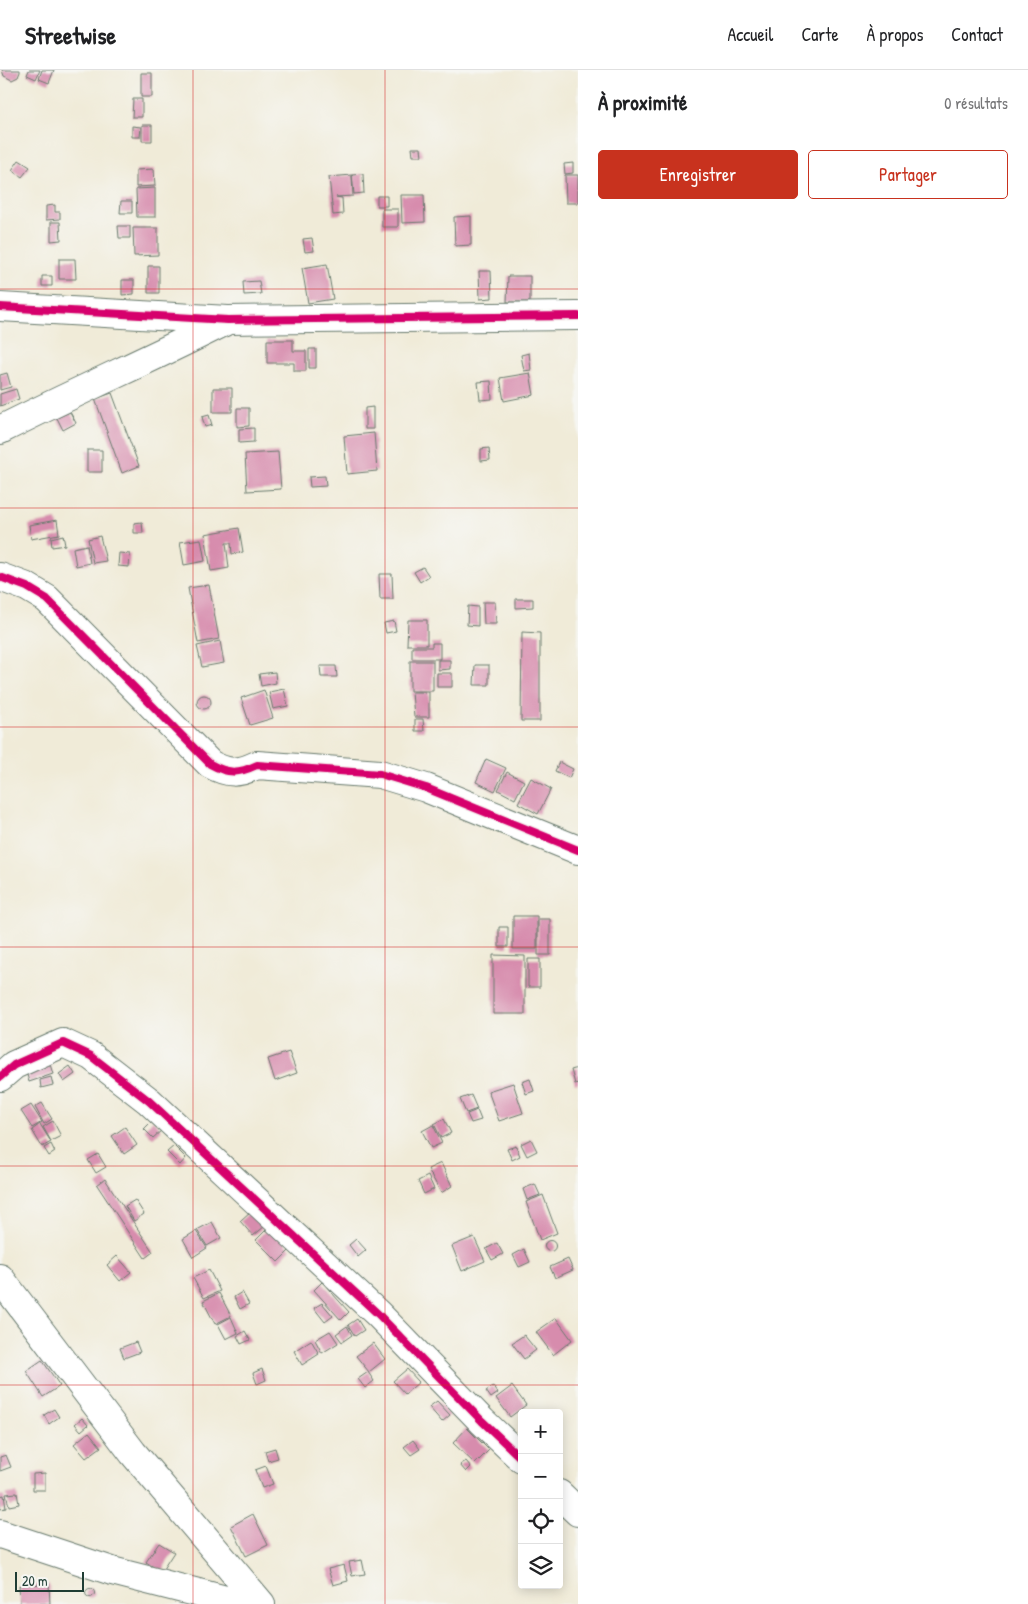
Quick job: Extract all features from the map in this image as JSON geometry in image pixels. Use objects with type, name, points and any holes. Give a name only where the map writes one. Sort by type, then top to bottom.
[{"type":"street","points":[[0,307],[228,320],[578,316]]},
{"type":"street","points":[[0,430],[228,320]]},
{"type":"street","points":[[0,576],[27,586],[47,599],[210,764],[223,771],[242,772],[257,765],[380,774],[426,788],[578,850]]},
{"type":"street","points":[[0,1077],[14,1065],[63,1043],[91,1056],[148,1101],[378,1314],[518,1455]]},
{"type":"street","points":[[0,1278],[133,1453],[260,1604]]},
{"type":"street","points":[[563,1498],[578,1512]]},
{"type":"street","points":[[0,1534],[112,1570],[242,1604]]},
{"type":"building","points":[[2,70],[20,70],[20,72],[18,77],[12,80],[4,76]]},
{"type":"building","points":[[29,70],[40,70],[36,79],[27,75]]},
{"type":"building","points":[[42,70],[54,70],[49,83],[39,79]]},
{"type":"building","points":[[141,73],[152,73],[152,97],[141,97]]},
{"type":"building","points":[[133,99],[142,99],[142,117],[132,117]]},
{"type":"building","points":[[142,125],[152,125],[152,141],[142,141]]},
{"type":"building","points":[[132,126],[141,127],[140,137],[132,137]]},
{"type":"building","points":[[412,148],[421,148],[422,156],[413,156]]},
{"type":"building","points":[[19,160],[30,167],[22,177],[12,170]]},
{"type":"building","points":[[573,163],[573,173],[565,174],[564,164]]},
{"type":"building","points":[[154,169],[155,186],[136,187],[136,170]]},
{"type":"building","points":[[363,174],[364,193],[354,194],[352,175]]},
{"type":"building","points":[[352,175],[353,196],[336,197],[342,198],[343,214],[333,215],[329,177]]},
{"type":"building","points":[[565,175],[578,175],[578,203],[566,203]]},
{"type":"building","points":[[155,188],[155,217],[137,217],[136,189]]},
{"type":"building","points":[[401,195],[424,195],[425,222],[402,223]]},
{"type":"building","points":[[377,196],[387,196],[387,206],[377,206]]},
{"type":"building","points":[[121,201],[132,201],[132,213],[120,213]]},
{"type":"building","points":[[55,205],[55,212],[60,212],[60,219],[46,220],[46,206]]},
{"type":"building","points":[[382,209],[398,209],[398,227],[382,227]]},
{"type":"building","points":[[471,216],[471,245],[455,246],[454,217]]},
{"type":"building","points":[[51,222],[60,222],[61,240],[51,241]]},
{"type":"building","points":[[118,226],[130,226],[130,238],[119,238]]},
{"type":"building","points":[[133,228],[158,228],[158,255],[134,256]]},
{"type":"building","points":[[312,238],[314,251],[305,252],[303,239]]},
{"type":"building","points":[[59,259],[75,259],[76,279],[59,279]]},
{"type":"building","points":[[327,264],[333,299],[308,303],[302,268]]},
{"type":"building","points":[[148,266],[159,266],[159,293],[148,293]]},
{"type":"building","points":[[479,271],[491,271],[492,298],[480,299]]},
{"type":"building","points":[[42,276],[52,276],[52,286],[42,286]]},
{"type":"building","points":[[508,276],[530,276],[530,302],[507,302]]},
{"type":"building","points":[[122,280],[134,280],[134,294],[122,295]]},
{"type":"building","points":[[259,281],[261,294],[244,295],[243,282]]},
{"type":"building","points":[[267,340],[293,340],[293,351],[306,351],[306,371],[294,371],[294,363],[267,363]]},
{"type":"building","points":[[309,349],[316,349],[316,368],[309,368]]},
{"type":"building","points":[[529,353],[531,370],[524,371],[521,355]]},
{"type":"building","points":[[7,373],[11,387],[0,390],[0,375]]},
{"type":"building","points":[[530,373],[534,395],[504,401],[500,378]]},
{"type":"building","points":[[491,381],[492,399],[480,400],[478,382]]},
{"type":"building","points":[[213,388],[232,388],[232,412],[213,412]]},
{"type":"building","points":[[16,389],[19,399],[0,406],[0,394]]},
{"type":"building","points":[[112,393],[139,466],[122,473],[95,399]]},
{"type":"building","points":[[373,407],[373,429],[365,429],[365,408]]},
{"type":"building","points":[[237,408],[249,408],[249,426],[237,427]]},
{"type":"building","points":[[70,412],[76,423],[63,430],[57,418]]},
{"type":"building","points":[[209,415],[212,425],[205,427],[202,417]]},
{"type":"building","points":[[254,428],[254,442],[239,443],[239,429]]},
{"type":"building","points":[[374,433],[377,471],[347,474],[344,436]]},
{"type":"building","points":[[489,448],[490,460],[481,461],[481,449]]},
{"type":"building","points":[[87,450],[102,450],[102,472],[87,472]]},
{"type":"building","points":[[278,452],[281,489],[247,491],[245,454]]},
{"type":"building","points":[[325,476],[326,486],[310,487],[309,477]]},
{"type":"building","points":[[57,520],[59,534],[31,539],[29,525]]},
{"type":"building","points":[[142,522],[143,533],[134,533],[134,523]]},
{"type":"building","points":[[239,528],[243,552],[232,554],[231,543],[226,543],[229,568],[211,571],[205,534]]},
{"type":"building","points":[[63,535],[65,545],[52,547],[51,538]]},
{"type":"building","points":[[100,536],[106,561],[93,563],[88,539]]},
{"type":"building","points":[[201,539],[205,561],[184,565],[180,542]]},
{"type":"building","points":[[87,545],[90,563],[76,566],[73,548]]},
{"type":"building","points":[[119,553],[130,554],[129,567],[118,566]]},
{"type":"building","points":[[423,567],[429,576],[420,582],[414,572]]},
{"type":"building","points":[[379,574],[392,574],[393,599],[380,599]]},
{"type":"building","points":[[209,585],[219,639],[198,643],[188,588]]},
{"type":"building","points":[[516,599],[533,599],[533,607],[516,608]]},
{"type":"building","points":[[483,602],[495,602],[496,624],[484,624]]},
{"type":"building","points":[[468,606],[478,607],[478,626],[467,625]]},
{"type":"building","points":[[408,620],[427,620],[427,645],[407,645]]},
{"type":"building","points":[[394,621],[396,631],[386,633],[384,623]]},
{"type":"building","points":[[522,632],[540,633],[540,721],[521,721]]},
{"type":"building","points":[[220,641],[224,663],[202,667],[197,646]]},
{"type":"building","points":[[432,643],[440,643],[440,659],[412,659],[412,647],[432,647]]},
{"type":"building","points":[[438,660],[450,660],[450,669],[438,670]]},
{"type":"building","points":[[410,661],[433,661],[433,691],[410,691]]},
{"type":"building","points":[[475,665],[489,665],[489,685],[474,685]]},
{"type":"building","points":[[320,666],[336,666],[337,677],[321,677]]},
{"type":"building","points":[[275,672],[276,683],[261,686],[259,674]]},
{"type":"building","points":[[437,673],[452,673],[452,687],[437,687]]},
{"type":"building","points":[[284,689],[288,706],[273,709],[269,692]]},
{"type":"building","points":[[264,690],[273,718],[250,725],[241,698]]},
{"type":"building","points":[[412,692],[429,692],[429,717],[414,717]]},
{"type":"building","points":[[204,695],[209,697],[211,702],[209,707],[204,709],[199,707],[197,702],[199,697]]},
{"type":"building","points":[[415,719],[423,719],[424,731],[415,731]]},
{"type":"building","points":[[486,759],[506,768],[495,791],[476,782]]},
{"type":"building","points":[[559,762],[573,769],[569,778],[555,771]]},
{"type":"building","points":[[507,772],[524,781],[515,799],[498,790]]},
{"type":"building","points":[[531,778],[551,789],[538,814],[518,803]]},
{"type":"building","points":[[513,916],[537,916],[537,949],[513,949]]},
{"type":"building","points":[[538,919],[550,919],[550,955],[538,955]]},
{"type":"building","points":[[499,927],[508,927],[508,947],[499,947]]},
{"type":"building","points":[[493,955],[525,956],[525,1014],[493,1014]]},
{"type":"building","points":[[528,959],[540,959],[540,987],[528,987]]},
{"type":"building","points":[[289,1052],[297,1073],[275,1081],[268,1059]]},
{"type":"building","points":[[49,1061],[53,1074],[29,1082],[25,1068]]},
{"type":"building","points":[[70,1066],[75,1074],[64,1082],[59,1074]]},
{"type":"building","points":[[578,1068],[578,1083],[575,1084],[571,1070]]},
{"type":"building","points":[[51,1077],[53,1085],[41,1088],[40,1080]]},
{"type":"building","points":[[530,1079],[534,1091],[526,1094],[522,1082]]},
{"type":"building","points":[[513,1083],[523,1113],[499,1121],[488,1091]]},
{"type":"building","points":[[471,1095],[477,1109],[466,1113],[460,1099]]},
{"type":"building","points":[[42,1103],[52,1119],[44,1124],[35,1107]]},
{"type":"building","points":[[31,1105],[42,1122],[32,1128],[21,1111]]},
{"type":"building","points":[[477,1110],[481,1120],[471,1123],[467,1114]]},
{"type":"building","points":[[444,1119],[451,1133],[441,1138],[434,1124]]},
{"type":"building","points":[[153,1120],[162,1130],[153,1138],[144,1129]]},
{"type":"building","points":[[53,1121],[61,1136],[51,1141],[43,1127]]},
{"type":"building","points":[[40,1124],[51,1142],[42,1147],[32,1130]]},
{"type":"building","points":[[433,1125],[442,1143],[431,1148],[422,1131]]},
{"type":"building","points":[[125,1127],[137,1145],[124,1154],[112,1136]]},
{"type":"building","points":[[531,1139],[537,1151],[527,1156],[521,1144]]},
{"type":"building","points":[[51,1144],[55,1152],[49,1156],[44,1148]]},
{"type":"building","points":[[174,1146],[186,1158],[180,1165],[167,1152]]},
{"type":"building","points":[[516,1146],[520,1156],[512,1160],[507,1149]]},
{"type":"building","points":[[98,1154],[106,1167],[96,1173],[88,1160]]},
{"type":"building","points":[[441,1163],[452,1186],[441,1193],[428,1169]]},
{"type":"building","points":[[428,1176],[434,1189],[424,1194],[418,1181]]},
{"type":"building","points":[[105,1179],[153,1252],[145,1258],[97,1185]]},
{"type":"building","points":[[535,1184],[540,1195],[527,1200],[523,1189]]},
{"type":"building","points":[[543,1195],[557,1233],[540,1240],[526,1202]]},
{"type":"building","points":[[135,1200],[144,1214],[134,1221],[125,1206]]},
{"type":"building","points":[[252,1210],[265,1226],[253,1236],[240,1221]]},
{"type":"building","points":[[212,1222],[221,1238],[207,1246],[197,1230]]},
{"type":"building","points":[[269,1227],[291,1249],[278,1262],[256,1240]]},
{"type":"building","points":[[196,1231],[207,1248],[193,1257],[183,1239]]},
{"type":"building","points":[[474,1237],[485,1261],[462,1271],[452,1246]]},
{"type":"building","points":[[356,1239],[366,1250],[358,1257],[349,1245]]},
{"type":"building","points":[[550,1240],[556,1246],[550,1252],[544,1246]]},
{"type":"building","points":[[497,1243],[503,1254],[492,1260],[486,1249]]},
{"type":"building","points":[[524,1249],[530,1262],[519,1267],[513,1255]]},
{"type":"building","points":[[117,1256],[131,1272],[120,1281],[107,1265]]},
{"type":"building","points":[[568,1259],[573,1270],[555,1278],[550,1267]]},
{"type":"building","points":[[209,1270],[220,1291],[204,1298],[193,1278]]},
{"type":"building","points":[[322,1282],[349,1312],[341,1320],[314,1290]]},
{"type":"building","points":[[242,1292],[249,1304],[240,1309],[234,1297]]},
{"type":"building","points":[[219,1293],[231,1316],[215,1324],[203,1301]]},
{"type":"building","points":[[322,1303],[333,1316],[325,1322],[314,1308]]},
{"type":"building","points":[[231,1317],[238,1333],[226,1339],[218,1324]]},
{"type":"building","points":[[556,1318],[572,1340],[553,1355],[536,1332]]},
{"type":"building","points":[[357,1319],[364,1330],[355,1336],[348,1325]]},
{"type":"building","points":[[347,1326],[352,1335],[342,1342],[336,1334]]},
{"type":"building","points":[[245,1331],[250,1340],[241,1344],[237,1336]]},
{"type":"building","points":[[330,1331],[338,1343],[322,1353],[315,1340]]},
{"type":"building","points":[[524,1335],[536,1350],[524,1359],[512,1343]]},
{"type":"building","points":[[311,1340],[319,1354],[302,1365],[294,1351]]},
{"type":"building","points":[[136,1342],[140,1352],[124,1358],[120,1348]]},
{"type":"building","points":[[373,1343],[385,1359],[369,1372],[356,1356]]},
{"type":"building","points":[[42,1360],[60,1386],[43,1397],[26,1371]]},
{"type":"building","points":[[262,1369],[266,1380],[257,1384],[253,1373]]},
{"type":"building","points":[[407,1369],[419,1382],[405,1394],[393,1381]]},
{"type":"building","points":[[368,1372],[374,1381],[365,1388],[358,1379]]},
{"type":"building","points":[[493,1386],[498,1393],[491,1398],[486,1391]]},
{"type":"building","points":[[512,1386],[526,1405],[518,1409],[510,1417],[496,1398]]},
{"type":"building","points":[[437,1401],[450,1415],[442,1422],[429,1407]]},
{"type":"building","points":[[54,1409],[59,1417],[49,1424],[44,1415]]},
{"type":"building","points":[[82,1418],[88,1425],[81,1431],[75,1424]]},
{"type":"building","points":[[467,1428],[489,1450],[475,1464],[453,1443]]},
{"type":"building","points":[[89,1432],[101,1447],[86,1458],[74,1444]]},
{"type":"building","points":[[413,1440],[420,1449],[411,1455],[404,1447]]},
{"type":"building","points":[[275,1448],[278,1458],[268,1461],[265,1451]]},
{"type":"building","points":[[6,1455],[11,1467],[0,1471],[0,1457]]},
{"type":"building","points":[[466,1461],[471,1467],[466,1472],[460,1465]]},
{"type":"building","points":[[266,1466],[273,1484],[262,1488],[255,1470]]},
{"type":"building","points":[[45,1473],[45,1490],[33,1490],[33,1474]]},
{"type":"building","points":[[17,1493],[19,1504],[9,1506],[6,1494]]},
{"type":"building","points":[[4,1495],[6,1508],[0,1509],[0,1496]]},
{"type":"building","points":[[253,1514],[268,1545],[246,1556],[231,1526]]},
{"type":"building","points":[[159,1543],[174,1552],[161,1572],[146,1562]]},
{"type":"building","points":[[362,1560],[365,1574],[352,1576],[349,1562]]},
{"type":"building","points":[[344,1565],[348,1581],[333,1585],[328,1569]]},
{"type":"building","points":[[49,1584],[50,1604],[20,1604],[19,1585]]},
{"type":"building","points":[[90,1588],[95,1593],[90,1598],[85,1593]]},
{"type":"cycle path","points":[[0,307],[228,320],[578,316]]},
{"type":"cycle path","points":[[0,577],[27,587],[47,599],[210,764],[222,770],[233,772],[257,765],[380,774],[426,788],[578,850]]},
{"type":"cycle path","points":[[0,1077],[14,1065],[63,1043],[91,1056],[149,1101],[378,1314],[518,1455]]}]
